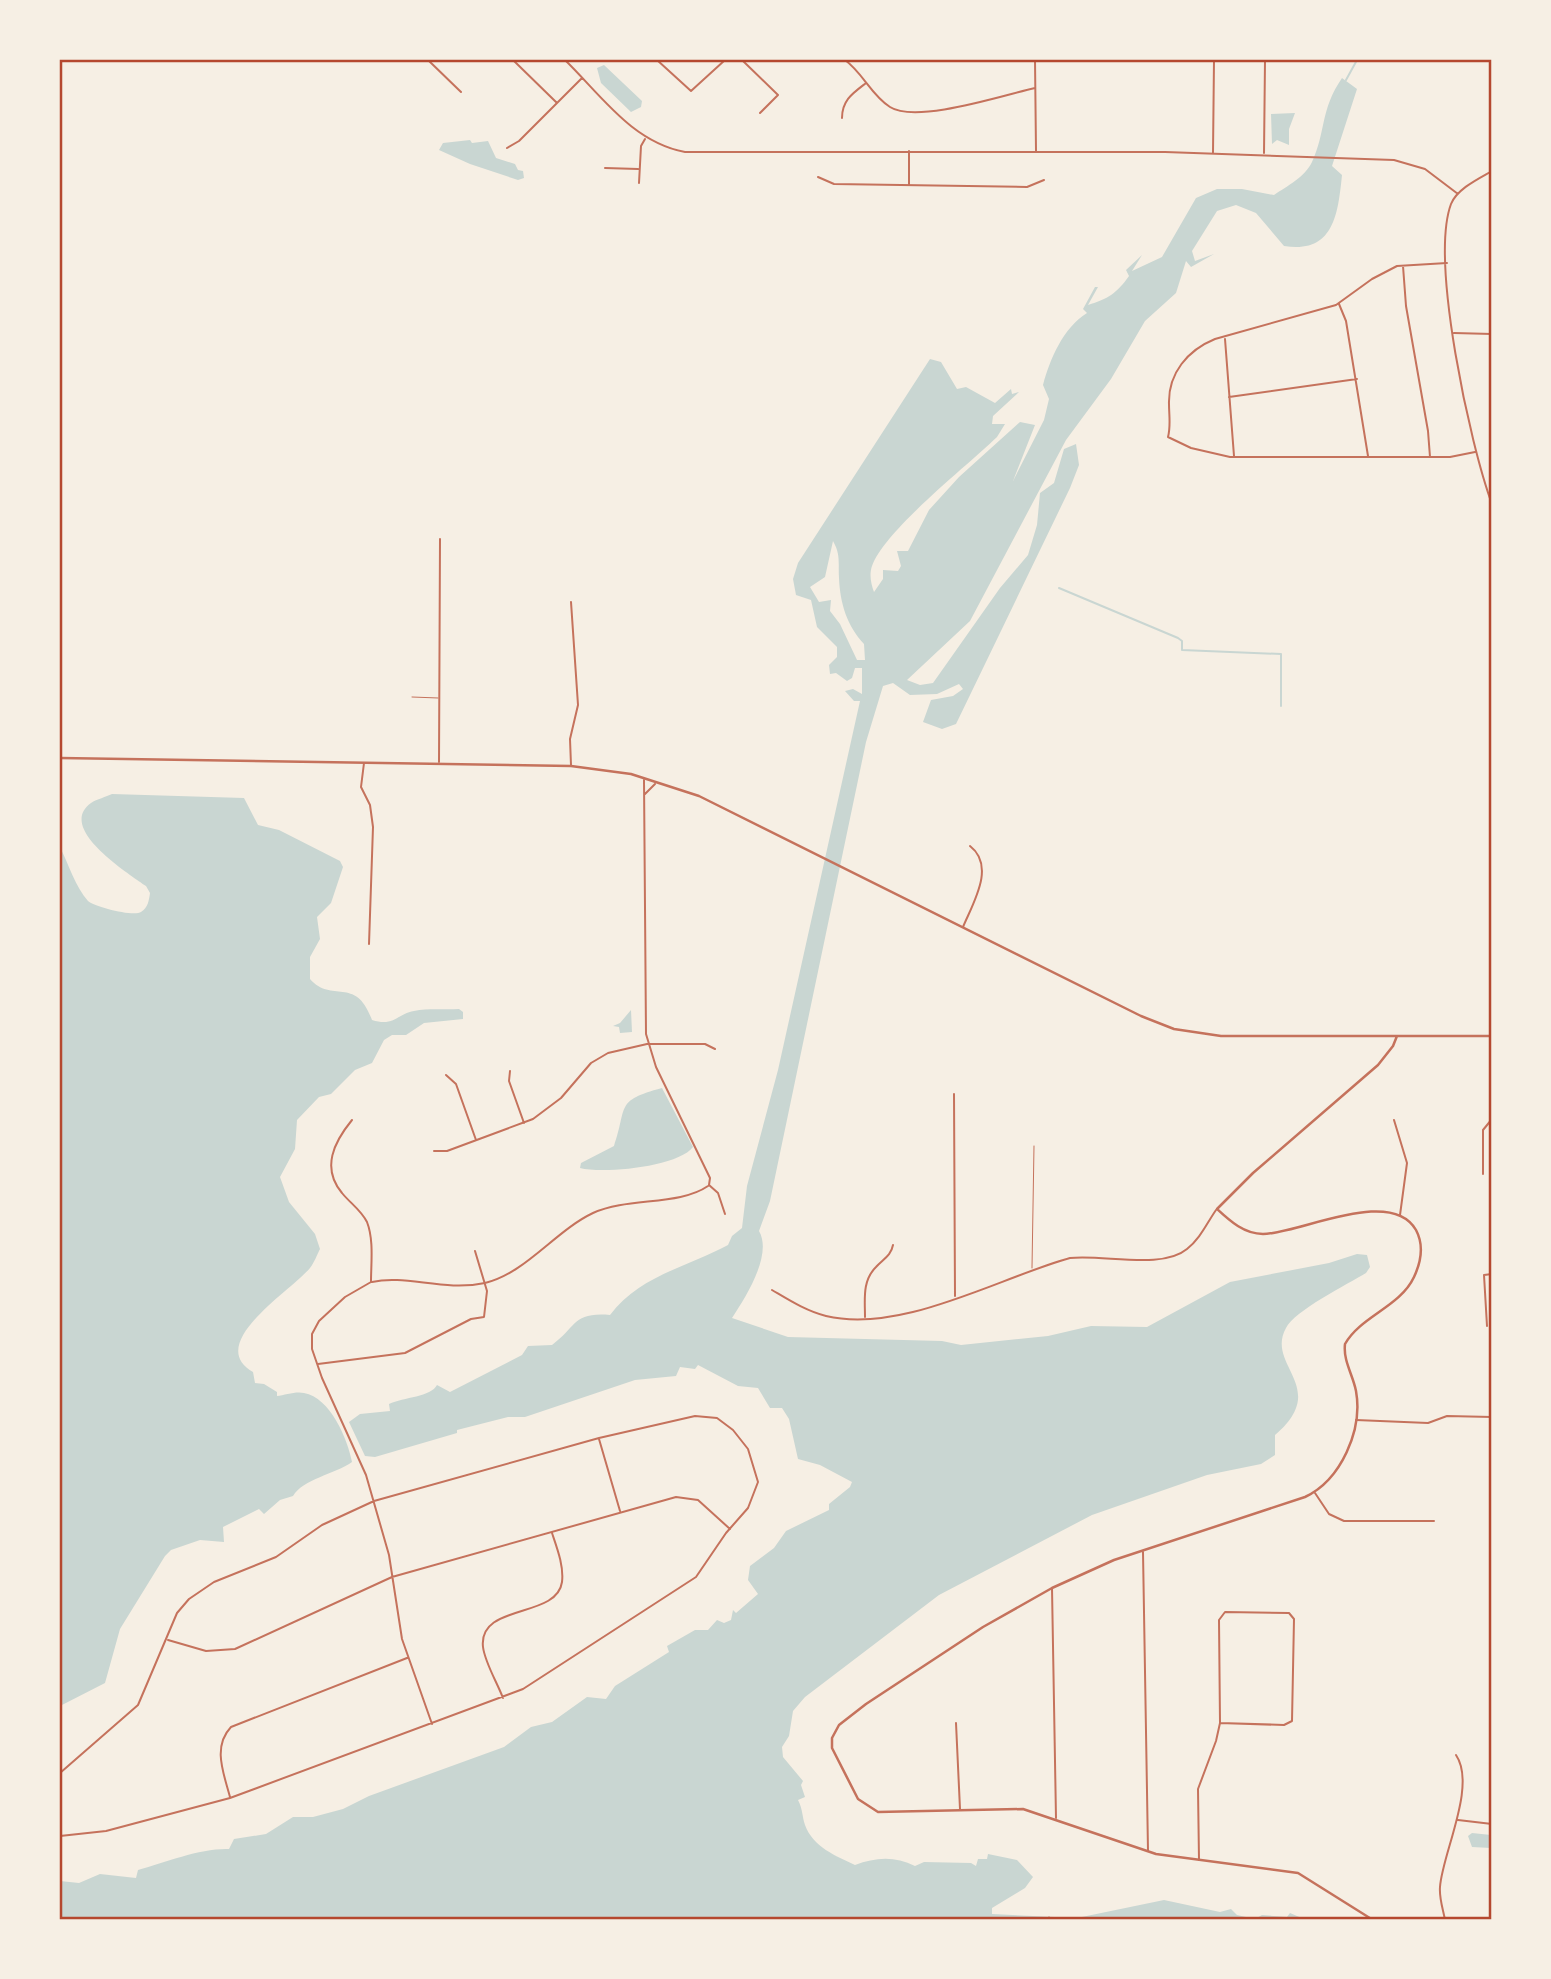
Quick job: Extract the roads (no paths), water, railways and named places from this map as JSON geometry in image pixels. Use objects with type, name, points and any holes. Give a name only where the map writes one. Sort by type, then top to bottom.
[{"type":"street","points":[[428,60],[461,92]]},
{"type":"street","points":[[513,60],[557,103]]},
{"type":"street","points":[[565,60],[645,138],[692,152],[1264,154],[1410,163],[1440,179],[1458,194]]},
{"type":"street","points":[[657,60],[691,91],[725,60]]},
{"type":"street","points":[[742,60],[778,95],[760,113]]},
{"type":"street","points":[[845,60],[888,106],[897,111],[910,112],[1035,88]]},
{"type":"street","points":[[1035,60],[1036,152]]},
{"type":"street","points":[[1213,153],[1214,60]]},
{"type":"street","points":[[1264,154],[1265,60]]},
{"type":"street","points":[[507,148],[519,141],[583,77]]},
{"type":"street","points":[[842,118],[842,109],[849,95],[866,83]]},
{"type":"street","points":[[639,183],[641,146],[645,138]]},
{"type":"street","points":[[909,151],[909,185]]},
{"type":"street","points":[[605,168],[639,169]]},
{"type":"street","points":[[1492,171],[1458,194],[1451,205],[1447,262],[1449,313],[1475,452],[1492,504]]},
{"type":"street","points":[[818,177],[834,184],[1027,187],[1044,180]]},
{"type":"street","points":[[1447,262],[1403,265],[1381,273],[1339,303],[1203,344],[1188,356],[1176,373],[1170,390],[1168,437],[1205,452],[1234,457],[1430,457],[1475,452]]},
{"type":"street","points":[[1403,265],[1406,306],[1428,431],[1430,457]]},
{"type":"street","points":[[1339,303],[1346,321],[1357,379],[1368,457]]},
{"type":"street","points":[[1453,333],[1492,334]]},
{"type":"street","points":[[1225,337],[1234,457]]},
{"type":"street","points":[[1230,397],[1357,379]]},
{"type":"street","points":[[439,763],[440,540]]},
{"type":"street","points":[[571,602],[578,705],[570,739],[571,766]]},
{"type":"street","points":[[60,758],[571,766],[644,777],[699,796],[1153,1021],[1183,1031],[1221,1036],[1492,1036]]},
{"type":"street","points":[[364,761],[361,787],[370,805],[373,827],[369,944]]},
{"type":"street","points":[[644,777],[643,1000],[647,1044],[710,1178],[709,1185]]},
{"type":"street","points":[[643,799],[648,788],[660,782]]},
{"type":"street","points":[[963,928],[982,875],[981,861],[970,846]]},
{"type":"street","points":[[772,1290],[804,1308],[826,1316],[865,1318],[909,1311],[1032,1270],[1085,1256],[1149,1260],[1171,1257],[1191,1245],[1217,1209],[1253,1172],[1378,1065],[1397,1036]]},
{"type":"street","points":[[434,1151],[447,1151],[524,1124],[552,1106],[599,1057],[647,1044],[705,1044],[715,1049]]},
{"type":"street","points":[[510,1071],[509,1081],[524,1124]]},
{"type":"street","points":[[446,1075],[456,1084],[476,1141]]},
{"type":"street","points":[[954,1094],[955,1297]]},
{"type":"street","points":[[1483,1174],[1483,1130],[1492,1119]]},
{"type":"street","points":[[352,1120],[336,1141],[331,1167],[337,1186],[363,1216],[368,1227],[371,1282]]},
{"type":"street","points":[[1394,1120],[1407,1163],[1400,1215]]},
{"type":"street","points":[[709,1185],[718,1193],[725,1214]]},
{"type":"street","points":[[432,1726],[398,1622],[392,1577],[364,1468],[317,1364],[312,1340],[316,1325],[345,1297],[371,1282],[395,1281],[445,1287],[485,1282],[517,1267],[562,1232],[593,1213],[614,1205],[678,1195],[709,1185]]},
{"type":"street","points":[[1217,1209],[1242,1229],[1263,1234],[1353,1214],[1400,1215],[1416,1230],[1420,1258],[1414,1277],[1405,1290],[1345,1344],[1345,1358],[1356,1389],[1355,1420],[1341,1462],[1315,1492],[1092,1568],[1052,1588],[984,1627],[901,1681],[839,1725],[833,1734],[832,1744],[836,1759],[858,1799],[866,1807],[881,1813],[1023,1809],[1056,1818],[1148,1852],[1298,1873],[1373,1920]]},
{"type":"street","points":[[865,1318],[866,1283],[874,1269],[889,1255],[893,1245]]},
{"type":"street","points":[[317,1364],[405,1353],[471,1320],[484,1317],[487,1300],[485,1282],[475,1251]]},
{"type":"street","points":[[1487,1326],[1484,1275],[1492,1273]]},
{"type":"street","points":[[60,1773],[138,1705],[177,1613],[193,1595],[214,1582],[276,1557],[322,1525],[374,1501],[599,1438],[695,1416],[720,1420],[745,1444],[758,1482],[751,1502],[696,1577],[544,1677],[504,1699],[230,1798],[106,1831],[60,1836]]},
{"type":"street","points":[[1355,1420],[1428,1423],[1447,1416],[1492,1417]]},
{"type":"street","points":[[599,1438],[620,1512]]},
{"type":"street","points":[[1315,1492],[1329,1514],[1344,1521],[1434,1521]]},
{"type":"street","points":[[167,1639],[206,1651],[235,1649],[392,1577],[676,1497],[688,1497],[706,1505],[730,1529]]},
{"type":"street","points":[[504,1699],[484,1650],[484,1640],[497,1622],[548,1601],[558,1593],[562,1568],[551,1531]]},
{"type":"street","points":[[1143,1551],[1148,1852]]},
{"type":"street","points":[[1052,1588],[1056,1818]]},
{"type":"street","points":[[1199,1860],[1198,1789],[1220,1723],[1220,1616],[1236,1612],[1291,1615],[1294,1619],[1292,1721],[1284,1725],[1220,1723]]},
{"type":"street","points":[[230,1798],[220,1751],[223,1737],[231,1727],[408,1658]]},
{"type":"street","points":[[957,1723],[961,1810]]},
{"type":"street","points":[[1445,1920],[1440,1888],[1457,1820],[1461,1765],[1456,1755]]},
{"type":"street","points":[[1457,1820],[1492,1824]]},
{"type":"lane","points":[[412,697],[439,698]]},
{"type":"lane","points":[[1032,1270],[1034,1146]]},
{"type":"waterway","points":[[1346,80],[1357,60]]},
{"type":"waterway","points":[[1059,588],[1178,638],[1182,641],[1182,650],[1281,654],[1281,706]]}]
